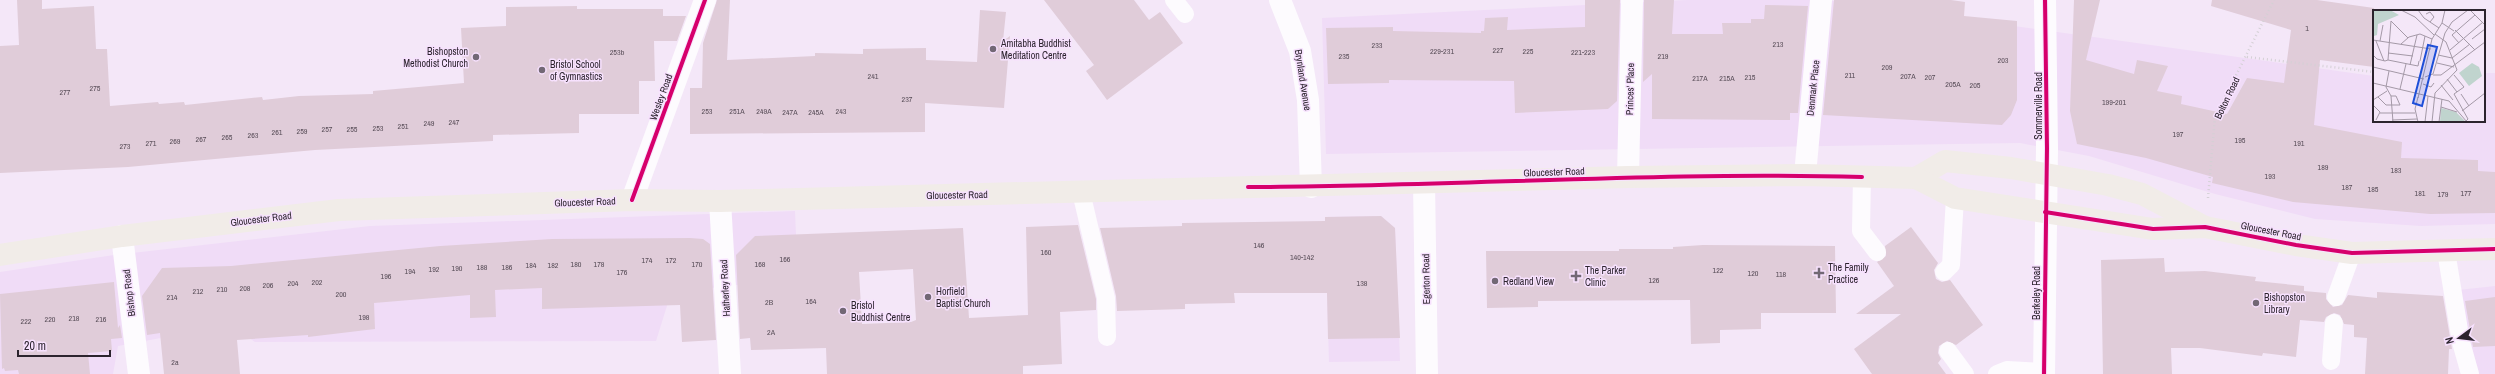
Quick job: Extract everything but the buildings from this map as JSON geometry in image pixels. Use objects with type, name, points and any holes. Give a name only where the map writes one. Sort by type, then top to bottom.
[{"type":"main road","name":"Gloucester Road","points":[[1916,178],[1945,161],[2046,174],[2142,194],[2205,227]]},
{"type":"main road","name":"Gloucester Road","points":[[0,255],[122,236],[339,210],[632,200],[720,201],[1311,187],[1628,177],[1804,175],[1916,178],[1955,198],[2153,229],[2205,227],[2352,253],[2495,249]]},
{"type":"street","name":"Wesley Road","points":[[632,200],[705,0]]},
{"type":"street","name":"Brynland Avenue","points":[[1280,0],[1302,58],[1308,100],[1311,187]]},
{"type":"street","name":"Princes' Place","points":[[1628,177],[1632,0]]},
{"type":"street","name":"Denmark Place","points":[[1804,175],[1822,0]]},
{"type":"street","name":"Sommerville Road","points":[[2045,0],[2045,212]]},
{"type":"street","name":"Egerton Road","points":[[1424,183],[1427,374]]},
{"type":"street","name":"Hatherley Road","points":[[720,201],[730,374]]},
{"type":"street","name":"Berkeley Road","points":[[2044,373],[2045,212]]},
{"type":"street","name":"Bishop Road","points":[[122,236],[138,374]]},
{"type":"lane","points":[[1174,0],[1185,14]]},
{"type":"lane","points":[[1862,177],[1861,231],[1877,252]]},
{"type":"lane","points":[[1082,192],[1106,298],[1107,337]]},
{"type":"lane","points":[[1944,272],[1950,265],[1955,198]]},
{"type":"lane","points":[[2446,251],[2461,342],[2470,374]]},
{"type":"lane","points":[[2336,297],[2352,253]]},
{"type":"lane","points":[[2331,362],[2334,323]]},
{"type":"lane","points":[[1948,351],[1965,374]]},
{"type":"lane","points":[[1997,374],[2007,370],[2044,373]]},
{"type":"path","points":[[2248,57],[2373,72]]},
{"type":"shaded area","points":[[1687,0],[1827,0],[2373,76],[2373,122],[2485,122],[2485,73],[2495,73],[2495,224],[2421,226],[2315,219],[2215,194],[2089,156],[2020,143],[1326,154],[1322,18]]},
{"type":"shaded area","points":[[795,211],[798,282],[735,285],[671,293],[656,341],[255,342],[230,325],[118,346],[113,374],[0,374],[0,272],[114,255],[370,226]]},
{"type":"shaded area","points":[[1381,216],[1395,228],[1400,361],[1329,362],[1325,217]]},
{"type":"shaded area","points":[[2495,286],[2495,374],[2467,374],[2449,291]]},
{"type":"cycle path","points":[[632,200],[705,0]]},
{"type":"cycle path","points":[[2044,374],[2047,148],[2045,0]]},
{"type":"cycle path","points":[[1248,187],[1401,185],[1708,176],[1862,177]]},
{"type":"cycle path","points":[[2045,212],[2153,229],[2205,227],[2296,245],[2352,253],[2495,249]]},
{"type":"place","name":"Amitabha Buddhist Meditation Centre","points":[[993,49]]},
{"type":"place","name":"Bishopston Methodist Church","points":[[476,57]]},
{"type":"place","name":"Bristol School of Gymnastics","points":[[542,70]]},
{"type":"place","name":"The Family Practice","points":[[1819,273]]},
{"type":"place","name":"The Parker Clinic","points":[[1576,276]]},
{"type":"place","name":"Redland View","points":[[1495,281]]},
{"type":"place","name":"Horfield Baptist Church","points":[[928,297]]},
{"type":"place","name":"Bishopston Library","points":[[2256,303]]},
{"type":"place","name":"Bristol Buddhist Centre","points":[[843,311]]}]
